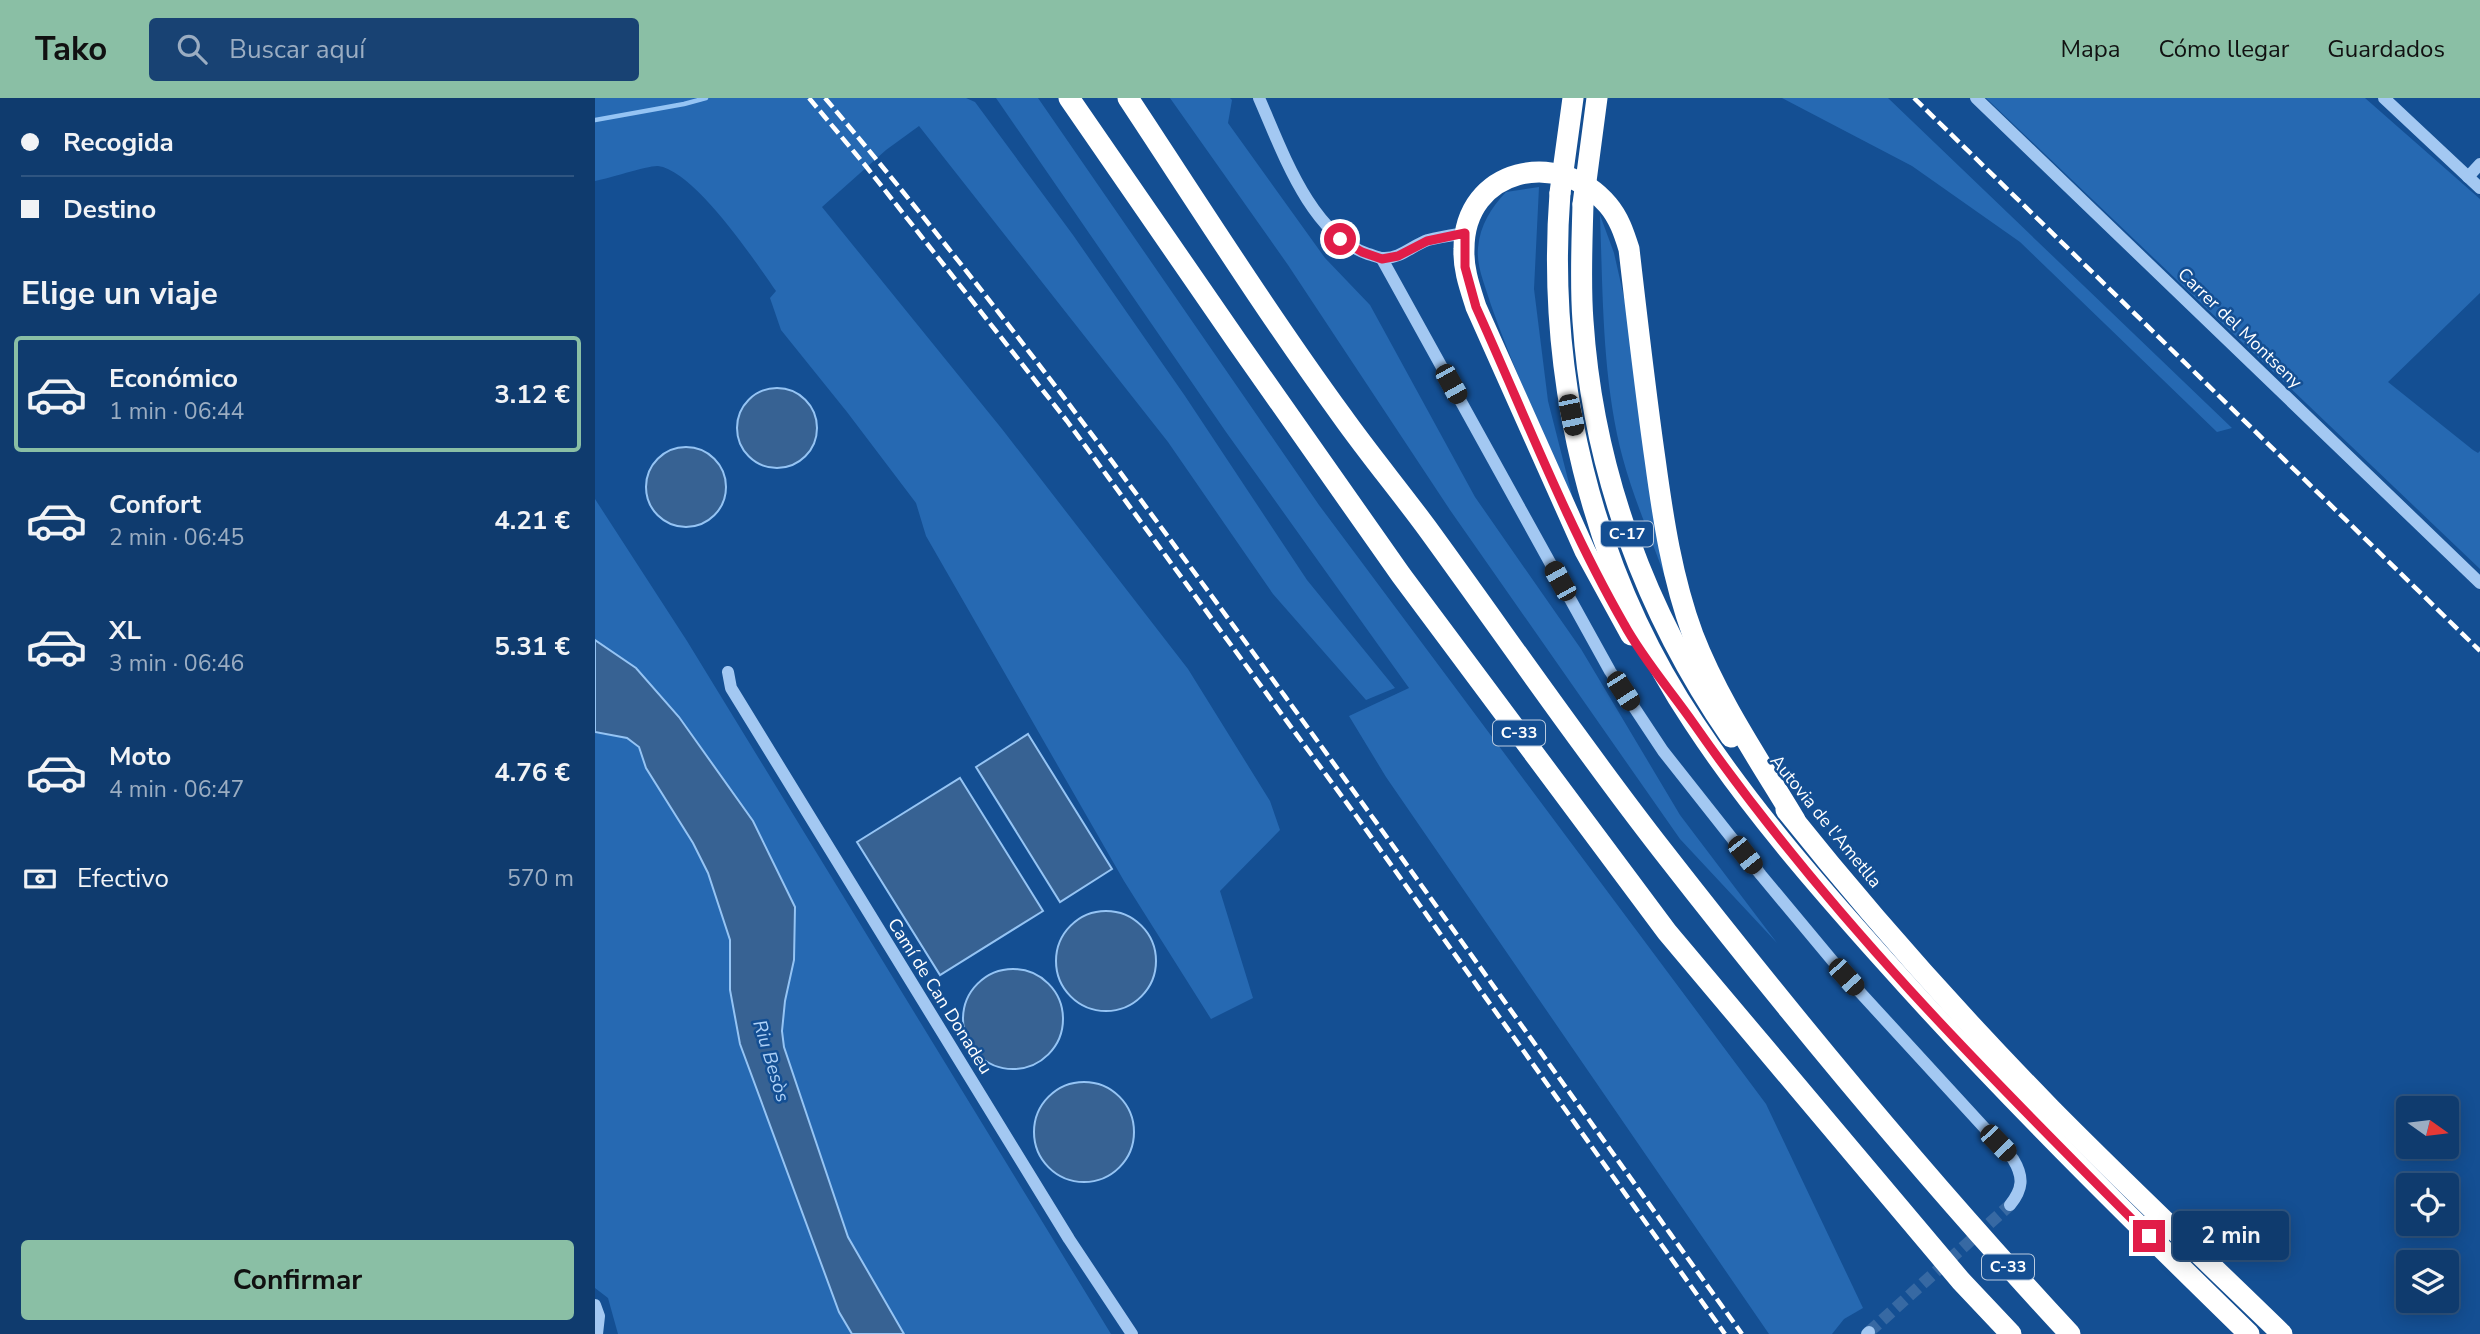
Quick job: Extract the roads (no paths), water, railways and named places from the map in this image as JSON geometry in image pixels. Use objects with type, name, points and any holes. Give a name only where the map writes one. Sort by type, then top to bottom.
[{"type":"highway","name":"C-33","points":[[1069,98],[1401,575],[1667,932],[1952,1270],[2011,1334]]},
{"type":"highway","name":"C-33","points":[[1128,98],[1341,416],[1427,528],[1511,648],[1661,848],[1801,1027],[1947,1199],[2070,1334]]},
{"type":"highway","name":"C-17","points":[[1573,98],[1560,193],[1558,296],[1571,415],[1584,474],[1601,531],[1647,642],[1692,720],[1725,768],[1803,867],[1959,1045],[2020,1109],[2249,1334]]},
{"type":"highway","name":"Autovia de l'Ametlla","points":[[1597,98],[1583,204],[1581,261],[1583,322],[1590,381],[1600,440],[1614,495],[1633,552],[1681,659],[1745,758],[1885,929],[2051,1108],[2282,1334]]},
{"type":"highway","points":[[1692,720],[1625,627],[1585,551],[1476,307],[1465,267],[1465,233],[1473,212],[1489,189],[1525,172],[1554,173],[1579,182],[1601,198],[1617,218],[1629,249],[1661,506],[1680,596],[1693,636],[1717,687],[1795,820]]},
{"type":"street","points":[[1259,98],[1306,197],[1340,239],[1362,252],[1382,259],[1398,256],[1427,241],[1465,233]]},
{"type":"street","name":"Carrer del Montseny","points":[[1976,98],[2480,583]]},
{"type":"street","points":[[2384,98],[2480,188]]},
{"type":"street","points":[[2468,177],[2480,164]]},
{"type":"street","points":[[1382,259],[1610,671],[1663,751],[1846,977],[2013,1159],[2022,1183],[2010,1205]]},
{"type":"street","name":"Camí de Can Donadeu","points":[[728,672],[731,688],[1069,1239],[1132,1334]]},
{"type":"street","points":[[596,1306],[599,1316],[597,1334]]},
{"type":"street","points":[[596,1306],[607,1334]]},
{"type":"water","points":[[769,388],[785,388],[806,399],[817,420],[817,436],[806,457],[785,468],[769,468],[755,462],[743,450],[737,436],[737,420],[743,406],[755,394]]},
{"type":"water","points":[[678,447],[694,447],[715,458],[726,479],[726,495],[715,516],[694,527],[678,527],[664,521],[652,509],[646,495],[646,479],[652,465],[664,453]]},
{"type":"water","name":"Riu Besòs","points":[[595,640],[636,668],[679,717],[753,821],[795,907],[794,960],[782,1031],[784,1047],[848,1237],[904,1334],[852,1334],[839,1312],[740,1044],[730,990],[730,940],[708,873],[693,843],[646,768],[639,747],[627,738],[595,732]]},
{"type":"water","points":[[1028,734],[1112,869],[1060,902],[976,767]]},
{"type":"water","points":[[960,778],[1043,911],[940,975],[857,842]]},
{"type":"water","points":[[1106,911],[1125,915],[1141,926],[1152,942],[1156,961],[1152,980],[1141,996],[1125,1007],[1106,1011],[1087,1007],[1071,996],[1060,980],[1056,961],[1060,942],[1071,926],[1087,915]]},
{"type":"water","points":[[1013,969],[1032,973],[1048,984],[1059,1000],[1063,1019],[1059,1038],[1048,1054],[1032,1065],[1013,1069],[994,1065],[978,1054],[967,1038],[963,1019],[967,1000],[978,984],[994,973]]},
{"type":"water","points":[[1084,1082],[1103,1086],[1119,1097],[1130,1113],[1134,1132],[1130,1151],[1119,1167],[1103,1178],[1084,1182],[1065,1178],[1049,1167],[1038,1151],[1034,1132],[1038,1113],[1049,1097],[1065,1086]]},
{"type":"waterway","points":[[595,120],[706,98]]},
{"type":"tunnel","points":[[1869,1332],[2010,1205]]},
{"type":"railway","points":[[809,98],[1067,421],[1357,817],[1725,1334]]},
{"type":"railway","points":[[825,98],[986,296],[1140,499],[1367,810],[1742,1334]]},
{"type":"railway","points":[[1914,98],[2480,651]]}]
